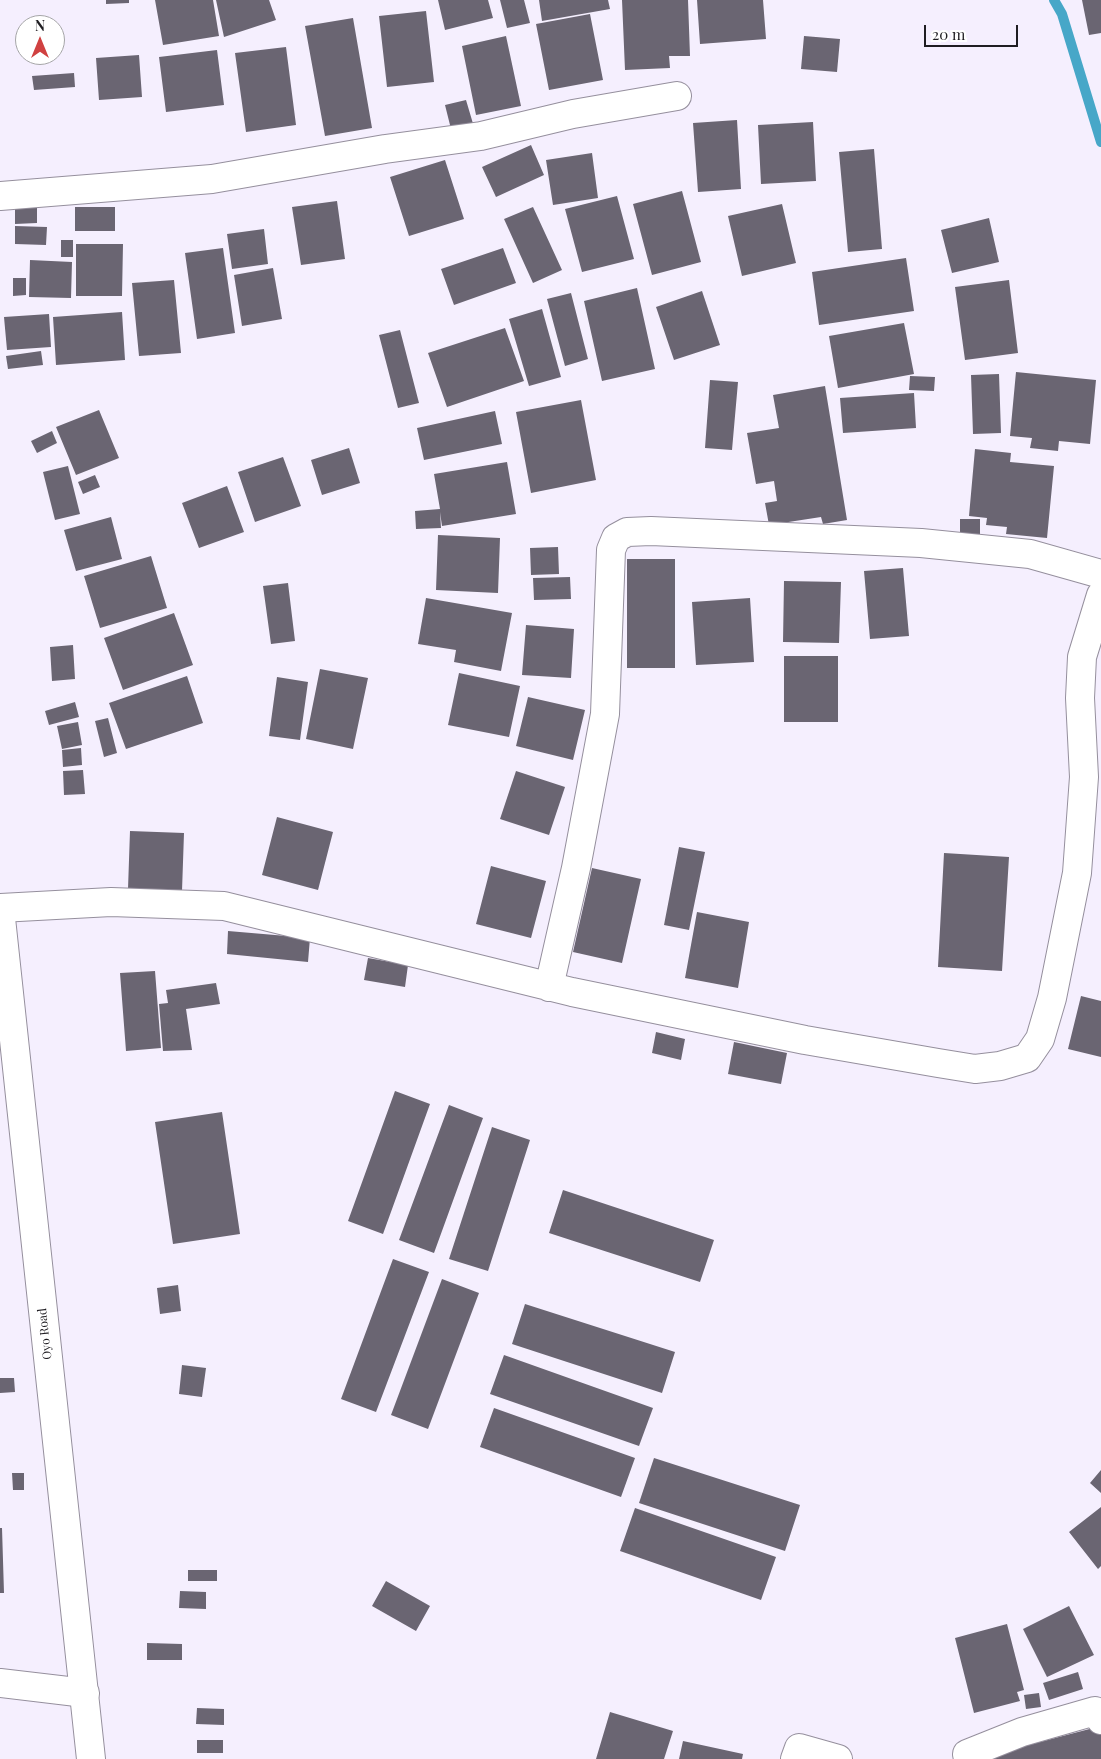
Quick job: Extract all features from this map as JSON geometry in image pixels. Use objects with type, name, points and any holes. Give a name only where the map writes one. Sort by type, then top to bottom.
[{"type":"main road","points":[[0,196],[212,179],[385,149],[481,136],[573,114],[677,96]]},
{"type":"main road","points":[[549,987],[576,868],[605,714],[611,550],[616,538],[627,532],[651,531],[921,543],[1030,554],[1101,574]]},
{"type":"main road","points":[[0,908],[111,902],[224,906],[549,987],[804,1040],[975,1069],[1000,1066],[1027,1058],[1040,1039],[1052,998],[1077,873],[1084,777],[1080,698],[1082,657],[1101,595]]},
{"type":"main road","name":"Oyo Road","points":[[0,908],[91,1759]]},
{"type":"main road","points":[[0,1683],[85,1693]]},
{"type":"main road","points":[[968,1759],[967,1754],[1022,1732],[1095,1711],[1101,1720]]},
{"type":"main road","points":[[795,1759],[799,1748],[838,1759]]},
{"type":"building","points":[[106,0],[129,0],[129,3],[106,4]]},
{"type":"building","points":[[155,0],[213,0],[219,36],[163,45]]},
{"type":"building","points":[[216,0],[269,0],[276,20],[224,37]]},
{"type":"building","points":[[438,0],[488,0],[493,18],[445,30]]},
{"type":"building","points":[[500,0],[524,0],[530,23],[507,28]]},
{"type":"building","points":[[539,0],[608,0],[610,9],[542,21]]},
{"type":"building","points":[[622,0],[688,0],[690,56],[669,56],[670,68],[625,70]]},
{"type":"building","points":[[697,0],[763,0],[766,39],[700,44]]},
{"type":"building","points":[[1082,0],[1101,0],[1101,33],[1089,35]]},
{"type":"building","points":[[426,11],[434,82],[387,87],[379,16]]},
{"type":"building","points":[[590,14],[603,80],[549,90],[536,24]]},
{"type":"building","points":[[353,18],[372,128],[325,136],[305,26]]},
{"type":"building","points":[[506,36],[521,106],[476,115],[462,46]]},
{"type":"building","points":[[804,36],[840,39],[837,72],[801,69]]},
{"type":"building","points":[[286,47],[296,125],[246,132],[235,53]]},
{"type":"building","points":[[217,50],[224,105],[166,112],[159,57]]},
{"type":"building","points":[[139,55],[142,97],[99,100],[96,58]]},
{"type":"building","points":[[74,73],[75,87],[34,90],[32,76]]},
{"type":"building","points":[[466,100],[474,127],[452,133],[445,105]]},
{"type":"building","points":[[737,120],[741,189],[698,192],[693,123]]},
{"type":"building","points":[[813,122],[816,181],[761,184],[758,125]]},
{"type":"building","points":[[531,145],[544,175],[496,197],[482,167]]},
{"type":"building","points":[[874,149],[882,249],[848,252],[839,152]]},
{"type":"building","points":[[592,153],[598,198],[553,205],[546,160]]},
{"type":"building","points":[[445,160],[464,219],[409,236],[390,177]]},
{"type":"building","points":[[682,191],[701,262],[652,275],[633,204]]},
{"type":"building","points":[[617,196],[634,259],[582,272],[565,209]]},
{"type":"building","points":[[337,201],[345,259],[301,265],[292,207]]},
{"type":"building","points":[[782,204],[796,263],[742,276],[728,216]]},
{"type":"building","points":[[15,206],[37,206],[37,223],[15,224]]},
{"type":"building","points":[[75,207],[115,207],[115,231],[75,231]]},
{"type":"building","points":[[533,207],[562,270],[533,283],[504,219]]},
{"type":"building","points":[[989,218],[999,262],[952,273],[941,230]]},
{"type":"building","points":[[15,226],[47,227],[46,245],[15,244]]},
{"type":"building","points":[[264,229],[268,264],[232,269],[227,234]]},
{"type":"building","points":[[61,240],[73,240],[73,257],[61,257]]},
{"type":"building","points":[[76,244],[123,244],[122,296],[76,296]]},
{"type":"building","points":[[223,248],[235,333],[197,339],[185,253]]},
{"type":"building","points":[[503,248],[516,283],[454,305],[441,269]]},
{"type":"building","points":[[906,258],[914,311],[819,325],[812,272]]},
{"type":"building","points":[[30,260],[72,262],[71,298],[29,297]]},
{"type":"building","points":[[273,268],[282,319],[242,326],[234,275]]},
{"type":"building","points":[[13,278],[26,278],[26,295],[13,296]]},
{"type":"building","points":[[174,280],[181,353],[139,356],[132,283]]},
{"type":"building","points":[[1009,280],[1018,353],[965,360],[955,287]]},
{"type":"building","points":[[637,288],[655,369],[602,381],[584,301]]},
{"type":"building","points":[[702,291],[720,345],[674,360],[656,307]]},
{"type":"building","points":[[571,293],[588,359],[565,366],[547,299]]},
{"type":"building","points":[[542,309],[561,377],[529,386],[509,319]]},
{"type":"building","points":[[122,312],[125,360],[56,365],[53,317]]},
{"type":"building","points":[[49,314],[51,347],[7,350],[4,317]]},
{"type":"building","points":[[904,323],[914,374],[838,388],[829,336]]},
{"type":"building","points":[[505,328],[524,381],[447,407],[428,353]]},
{"type":"building","points":[[400,330],[419,403],[398,408],[379,335]]},
{"type":"building","points":[[41,351],[43,365],[8,369],[6,356]]},
{"type":"building","points":[[1016,372],[1096,380],[1090,444],[1059,441],[1058,451],[1030,448],[1032,438],[1010,436]]},
{"type":"building","points":[[999,374],[1001,433],[973,434],[971,375]]},
{"type":"building","points":[[910,376],[935,377],[934,391],[909,390]]},
{"type":"building","points":[[710,380],[738,382],[732,450],[705,448]]},
{"type":"building","points":[[825,386],[847,520],[823,524],[821,517],[769,525],[765,503],[777,501],[774,481],[756,484],[747,433],[779,428],[773,395]]},
{"type":"building","points":[[914,393],[916,428],[843,433],[840,398]]},
{"type":"building","points":[[581,400],[596,480],[531,493],[516,412]]},
{"type":"building","points":[[99,410],[119,458],[76,475],[56,427]]},
{"type":"building","points":[[495,411],[502,444],[424,460],[417,428]]},
{"type":"building","points":[[52,431],[57,443],[37,453],[31,441]]},
{"type":"building","points":[[349,448],[360,483],[322,495],[311,460]]},
{"type":"building","points":[[975,449],[1011,453],[1010,462],[1054,466],[1047,538],[1006,534],[1007,527],[986,525],[987,518],[969,516]]},
{"type":"building","points":[[283,457],[301,506],[255,522],[238,472]]},
{"type":"building","points":[[507,462],[516,514],[442,526],[440,512],[441,528],[416,529],[415,511],[440,509],[434,474]]},
{"type":"building","points":[[68,466],[80,514],[55,520],[43,472]]},
{"type":"building","points":[[95,475],[100,487],[83,494],[78,482]]},
{"type":"building","points":[[227,486],[244,532],[199,548],[182,503]]},
{"type":"building","points":[[111,517],[122,559],[76,571],[64,530]]},
{"type":"building","points":[[960,519],[980,519],[980,537],[960,536]]},
{"type":"building","points":[[438,535],[500,538],[498,593],[436,590]]},
{"type":"building","points":[[558,547],[559,574],[531,575],[530,548]]},
{"type":"building","points":[[151,556],[167,608],[100,628],[84,576]]},
{"type":"building","points":[[627,559],[675,559],[675,668],[627,668]]},
{"type":"building","points":[[903,568],[909,636],[870,639],[864,571]]},
{"type":"building","points":[[570,577],[571,599],[534,600],[533,578]]},
{"type":"building","points":[[784,581],[841,582],[839,643],[783,642]]},
{"type":"building","points":[[288,583],[295,641],[271,644],[263,586]]},
{"type":"building","points":[[426,598],[512,613],[501,671],[454,662],[456,650],[418,644]]},
{"type":"building","points":[[750,598],[754,662],[696,665],[692,602]]},
{"type":"building","points":[[174,613],[193,665],[123,690],[104,638]]},
{"type":"building","points":[[526,625],[574,629],[571,678],[522,675]]},
{"type":"building","points":[[73,645],[75,679],[52,681],[50,647]]},
{"type":"building","points":[[784,656],[838,656],[838,722],[784,722]]},
{"type":"building","points":[[320,669],[368,678],[353,749],[306,739]]},
{"type":"building","points":[[459,673],[520,686],[509,737],[448,725]]},
{"type":"building","points":[[187,676],[203,723],[126,749],[109,703]]},
{"type":"building","points":[[277,677],[308,682],[300,740],[269,736]]},
{"type":"building","points":[[528,697],[585,710],[573,760],[516,746]]},
{"type":"building","points":[[75,702],[79,717],[49,725],[45,711]]},
{"type":"building","points":[[108,718],[117,753],[104,757],[95,721]]},
{"type":"building","points":[[78,722],[82,745],[62,749],[57,726]]},
{"type":"building","points":[[81,748],[82,765],[63,767],[62,750]]},
{"type":"building","points":[[83,770],[85,794],[64,795],[63,771]]},
{"type":"building","points":[[516,771],[565,787],[549,835],[500,819]]},
{"type":"building","points":[[277,817],[333,832],[318,890],[262,875]]},
{"type":"building","points":[[130,831],[184,833],[182,891],[128,889]]},
{"type":"building","points":[[679,847],[705,852],[689,930],[664,925]]},
{"type":"building","points":[[944,853],[1009,857],[1002,971],[938,967]]},
{"type":"building","points":[[491,866],[546,881],[531,938],[476,924]]},
{"type":"building","points":[[592,868],[641,879],[622,963],[573,952]]},
{"type":"building","points":[[697,912],[749,922],[738,988],[685,978]]},
{"type":"building","points":[[228,931],[310,938],[308,962],[227,954]]},
{"type":"building","points":[[368,958],[408,965],[405,987],[364,980]]},
{"type":"building","points":[[155,971],[161,1048],[126,1051],[120,973]]},
{"type":"building","points":[[216,983],[220,1004],[186,1009],[192,1050],[163,1051],[159,1004],[168,1003],[166,990]]},
{"type":"building","points":[[1081,996],[1101,1001],[1101,1057],[1068,1049]]},
{"type":"building","points":[[656,1032],[685,1039],[681,1060],[652,1053]]},
{"type":"building","points":[[734,1042],[787,1053],[781,1084],[728,1074]]},
{"type":"building","points":[[395,1091],[430,1104],[383,1234],[348,1221]]},
{"type":"building","points":[[449,1105],[483,1118],[434,1253],[399,1240]]},
{"type":"building","points":[[222,1112],[240,1234],[173,1244],[155,1122]]},
{"type":"building","points":[[492,1127],[530,1140],[488,1271],[449,1259]]},
{"type":"building","points":[[563,1190],[714,1240],[700,1282],[549,1233]]},
{"type":"building","points":[[393,1259],[429,1272],[376,1412],[341,1399]]},
{"type":"building","points":[[442,1279],[479,1293],[428,1429],[391,1415]]},
{"type":"building","points":[[178,1285],[181,1311],[160,1314],[157,1288]]},
{"type":"building","points":[[525,1304],[675,1352],[662,1393],[512,1344]]},
{"type":"building","points":[[504,1355],[653,1408],[639,1446],[490,1394]]},
{"type":"building","points":[[182,1365],[206,1368],[202,1397],[179,1394]]},
{"type":"building","points":[[0,1378],[14,1378],[15,1392],[0,1393]]},
{"type":"building","points":[[494,1408],[635,1458],[621,1497],[480,1447]]},
{"type":"building","points":[[654,1458],[800,1505],[785,1551],[639,1503]]},
{"type":"building","points":[[1101,1470],[1101,1493],[1090,1483]]},
{"type":"building","points":[[12,1473],[24,1473],[24,1490],[13,1490]]},
{"type":"building","points":[[1101,1507],[1101,1566],[1098,1569],[1069,1532]]},
{"type":"building","points":[[635,1508],[776,1557],[761,1600],[620,1551]]},
{"type":"building","points":[[0,1528],[2,1528],[4,1593],[0,1593]]},
{"type":"building","points":[[188,1570],[217,1570],[217,1581],[188,1581]]},
{"type":"building","points":[[386,1581],[430,1606],[416,1631],[372,1606]]},
{"type":"building","points":[[180,1591],[206,1592],[206,1609],[179,1608]]},
{"type":"building","points":[[1069,1606],[1094,1655],[1047,1677],[1023,1629]]},
{"type":"building","points":[[1007,1624],[1024,1690],[1017,1692],[1020,1701],[974,1713],[955,1638]]},
{"type":"building","points":[[147,1643],[182,1644],[182,1660],[147,1660]]},
{"type":"building","points":[[1078,1672],[1083,1689],[1049,1700],[1043,1683]]},
{"type":"building","points":[[1039,1693],[1041,1707],[1026,1709],[1024,1695]]},
{"type":"building","points":[[197,1708],[224,1709],[224,1725],[196,1724]]},
{"type":"building","points":[[610,1712],[673,1731],[664,1759],[596,1759]]},
{"type":"building","points":[[1101,1726],[1101,1759],[991,1759],[990,1755]]},
{"type":"building","points":[[197,1740],[223,1740],[223,1753],[197,1753]]},
{"type":"building","points":[[683,1741],[743,1754],[742,1759],[679,1759]]},
{"type":"waterway","points":[[1054,0],[1062,14],[1101,142]]}]
